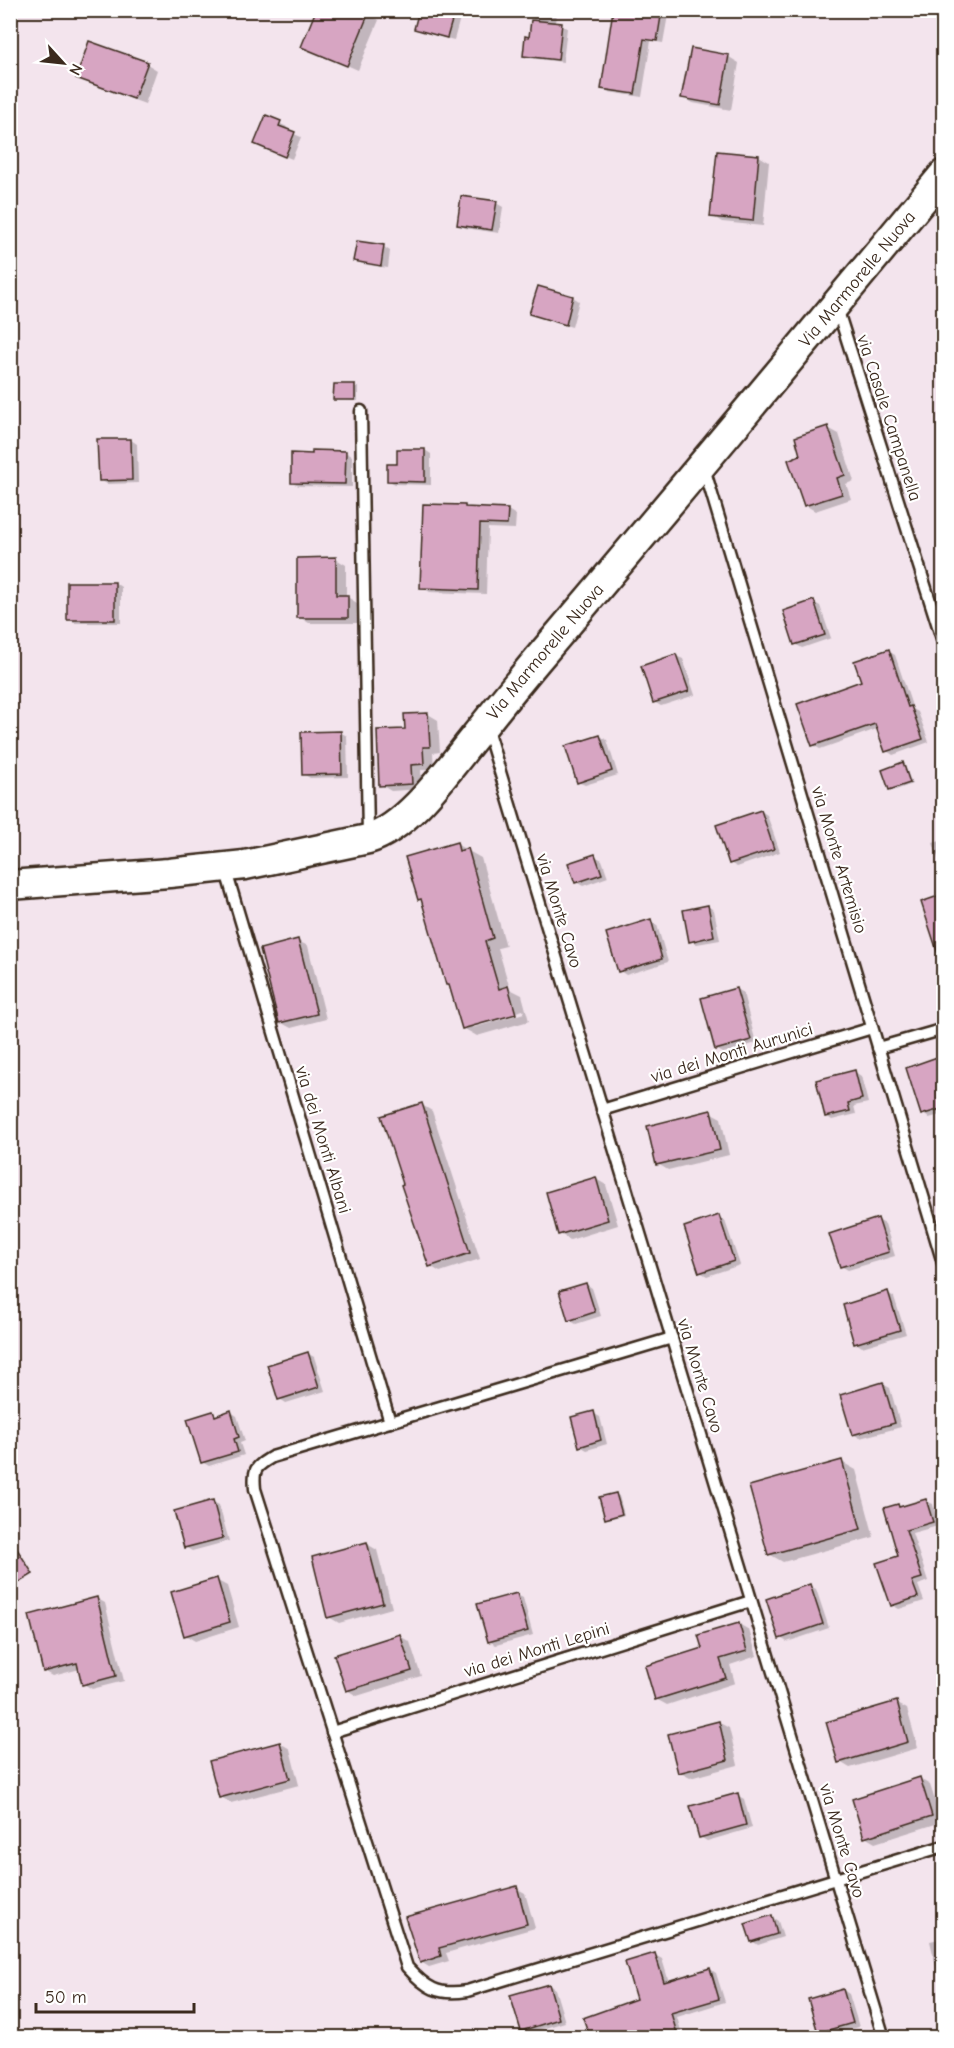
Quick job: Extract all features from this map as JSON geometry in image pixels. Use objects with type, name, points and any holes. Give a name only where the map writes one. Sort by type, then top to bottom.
[{"type":"street","name":"Via Marmorelle Nuova","points":[[10,885],[225,867],[368,839],[394,825],[433,788],[944,174]]},
{"type":"lane","name":"via Casale Campanella","points":[[836,304],[944,645]]},
{"type":"lane","points":[[362,411],[368,839]]},
{"type":"lane","name":"via Monte Artemisio","points":[[703,464],[944,1266]]},
{"type":"lane","name":"via Monte Cavo","points":[[485,724],[884,2037]]},
{"type":"lane","name":"via dei Monti Albani","points":[[225,867],[390,1422]]},
{"type":"lane","name":"via dei Monti Aurunici","points":[[602,1110],[872,1028]]},
{"type":"lane","points":[[878,1048],[944,1029]]},
{"type":"lane","points":[[672,1338],[272,1457],[258,1466],[253,1474],[255,1489],[407,1967],[420,1982],[435,1990],[451,1994],[467,1991],[944,1846]]},
{"type":"lane","name":"via dei Monti Lepini","points":[[332,1731],[751,1601]]},
{"type":"building","points":[[316,10],[370,10],[347,66],[301,47]]},
{"type":"building","points":[[419,10],[455,10],[447,38],[414,29]]},
{"type":"building","points":[[613,10],[662,10],[657,41],[644,39],[635,94],[601,89]]},
{"type":"building","points":[[531,20],[562,23],[558,60],[523,56],[525,36],[529,37]]},
{"type":"building","points":[[89,41],[148,62],[134,99],[76,78]]},
{"type":"building","points":[[691,48],[729,55],[720,105],[681,98]]},
{"type":"building","points":[[266,115],[281,121],[279,126],[295,132],[285,157],[254,144]]},
{"type":"building","points":[[717,151],[759,155],[753,221],[710,217]]},
{"type":"building","points":[[461,196],[497,201],[492,230],[457,225]]},
{"type":"building","points":[[357,241],[384,245],[381,266],[353,261]]},
{"type":"building","points":[[538,286],[573,296],[566,325],[529,314]]},
{"type":"building","points":[[334,384],[355,384],[355,400],[333,400]]},
{"type":"building","points":[[828,426],[845,475],[837,478],[842,494],[804,506],[788,460],[800,455],[795,437]]},
{"type":"building","points":[[97,439],[131,439],[132,480],[99,481]]},
{"type":"building","points":[[397,449],[425,449],[425,482],[387,481],[387,464],[397,464]]},
{"type":"building","points":[[312,450],[346,451],[345,484],[291,483],[291,453],[312,454]]},
{"type":"building","points":[[423,504],[508,509],[507,525],[480,524],[478,590],[420,588]]},
{"type":"building","points":[[336,557],[336,595],[348,595],[348,618],[297,618],[297,558]]},
{"type":"building","points":[[67,582],[115,582],[115,620],[67,620]]},
{"type":"building","points":[[814,600],[825,635],[794,645],[783,611]]},
{"type":"building","points":[[889,649],[908,707],[911,706],[923,739],[885,752],[875,724],[812,746],[797,704],[861,681],[854,661]]},
{"type":"building","points":[[676,654],[689,691],[653,703],[641,666]]},
{"type":"building","points":[[428,713],[430,747],[423,747],[424,764],[411,765],[412,784],[379,786],[377,730],[405,729],[404,714]]},
{"type":"building","points":[[341,731],[342,774],[302,775],[301,732]]},
{"type":"building","points":[[600,735],[612,771],[577,783],[565,746]]},
{"type":"building","points":[[903,762],[910,783],[889,790],[882,770]]},
{"type":"building","points":[[761,810],[774,849],[729,864],[716,825]]},
{"type":"building","points":[[457,842],[459,851],[468,848],[493,938],[485,941],[499,989],[508,986],[516,1014],[462,1029],[449,985],[446,985],[421,899],[418,900],[405,857]]},
{"type":"building","points":[[595,854],[602,874],[575,883],[568,863]]},
{"type":"building","points":[[941,895],[944,904],[944,960],[940,960],[921,902]]},
{"type":"building","points":[[708,905],[714,936],[689,942],[683,910]]},
{"type":"building","points":[[651,919],[662,959],[618,972],[606,933]]},
{"type":"building","points":[[298,939],[317,1014],[279,1023],[260,949]]},
{"type":"building","points":[[736,988],[751,1040],[715,1050],[701,998]]},
{"type":"building","points":[[940,1056],[944,1066],[944,1108],[921,1115],[906,1068]]},
{"type":"building","points":[[855,1070],[862,1099],[848,1103],[850,1111],[825,1117],[816,1080]]},
{"type":"building","points":[[422,1103],[470,1253],[429,1267],[401,1185],[403,1184],[381,1116]]},
{"type":"building","points":[[711,1110],[720,1150],[656,1165],[647,1126]]},
{"type":"building","points":[[596,1177],[608,1220],[558,1235],[546,1192]]},
{"type":"building","points":[[719,1215],[734,1261],[699,1273],[684,1227]]},
{"type":"building","points":[[878,1218],[889,1252],[840,1267],[829,1234]]},
{"type":"building","points":[[586,1283],[595,1312],[568,1321],[559,1291]]},
{"type":"building","points":[[888,1291],[900,1330],[854,1344],[843,1305]]},
{"type":"building","points":[[308,1352],[319,1387],[278,1400],[267,1365]]},
{"type":"building","points":[[883,1382],[895,1423],[852,1435],[840,1395]]},
{"type":"building","points":[[231,1410],[239,1437],[234,1439],[238,1452],[201,1463],[187,1419],[213,1411],[215,1416]]},
{"type":"building","points":[[594,1411],[601,1440],[579,1447],[571,1417]]},
{"type":"building","points":[[842,1460],[861,1529],[768,1555],[749,1486]]},
{"type":"building","points":[[616,1493],[622,1514],[605,1519],[599,1497]]},
{"type":"building","points":[[926,1499],[933,1522],[906,1530],[922,1578],[912,1581],[918,1597],[891,1606],[876,1563],[898,1556],[884,1508],[898,1504],[899,1507]]},
{"type":"building","points":[[213,1500],[223,1538],[184,1548],[174,1511]]},
{"type":"building","points":[[10,1538],[33,1574],[10,1588]]},
{"type":"building","points":[[367,1542],[383,1603],[327,1618],[312,1557]]},
{"type":"building","points":[[217,1578],[230,1622],[184,1636],[171,1592]]},
{"type":"building","points":[[810,1584],[823,1624],[779,1639],[766,1599]]},
{"type":"building","points":[[517,1593],[528,1631],[488,1642],[477,1604]]},
{"type":"building","points":[[97,1597],[116,1676],[82,1685],[77,1663],[43,1672],[29,1615]]},
{"type":"building","points":[[739,1623],[747,1651],[720,1659],[726,1678],[655,1700],[645,1666],[702,1648],[698,1635]]},
{"type":"building","points":[[400,1634],[412,1671],[346,1691],[334,1655]]},
{"type":"building","points":[[897,1701],[908,1742],[838,1763],[826,1722]]},
{"type":"building","points":[[719,1721],[728,1760],[678,1773],[668,1734]]},
{"type":"building","points":[[280,1742],[290,1779],[219,1798],[209,1761]]},
{"type":"building","points":[[920,1777],[932,1816],[864,1838],[852,1799]]},
{"type":"building","points":[[738,1793],[746,1825],[699,1838],[690,1806]]},
{"type":"building","points":[[517,1886],[527,1924],[439,1948],[441,1956],[420,1963],[405,1917]]},
{"type":"building","points":[[772,1915],[777,1934],[751,1942],[745,1924]]},
{"type":"building","points":[[655,1953],[664,1982],[710,1968],[719,1999],[671,2013],[678,2037],[590,2037],[583,2018],[636,1999],[625,1962]]},
{"type":"building","points":[[549,1984],[559,2019],[521,2031],[510,1995]]},
{"type":"building","points":[[843,1989],[853,2023],[818,2033],[808,1999]]}]
